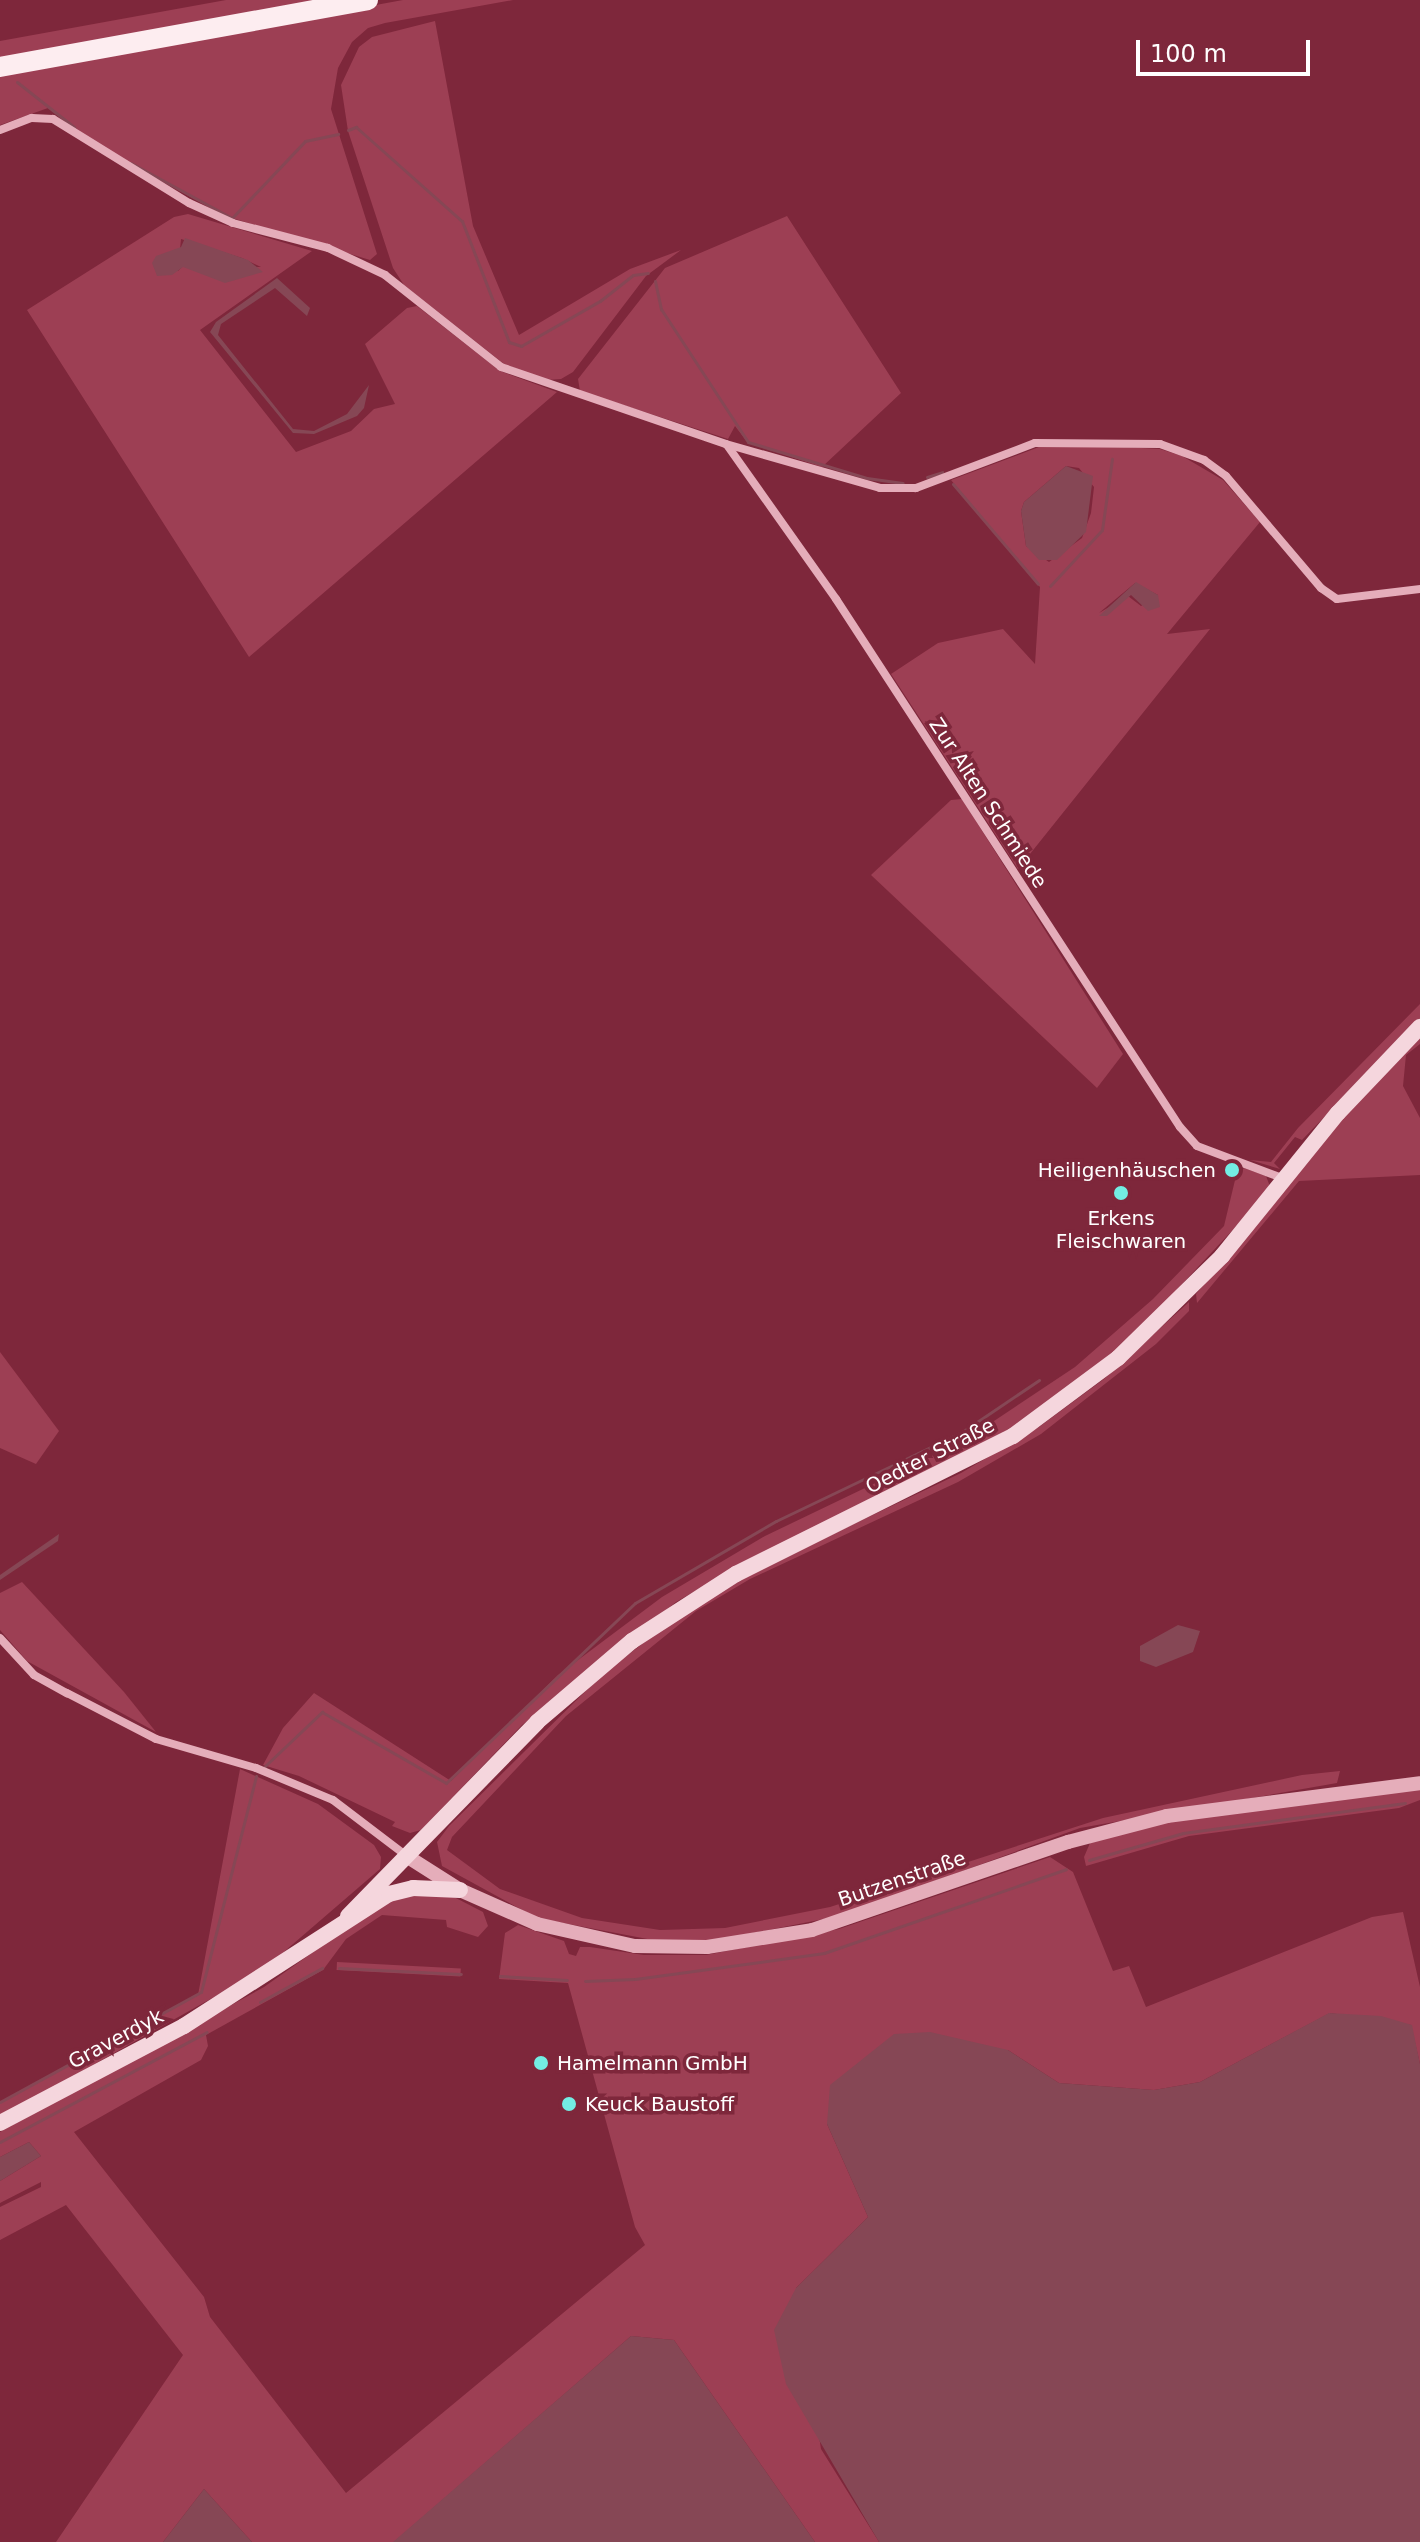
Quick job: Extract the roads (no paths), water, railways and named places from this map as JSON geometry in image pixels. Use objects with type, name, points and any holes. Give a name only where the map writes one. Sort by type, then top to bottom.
[{"type":"main road","points":[[0,67],[368,0]]},
{"type":"main road","name":"Oedter Straße","points":[[402,1852],[537,1722],[664,1619],[736,1574],[991,1449],[1082,1388],[1193,1288],[1286,1180],[1338,1113],[1420,1027]]},
{"type":"main road","points":[[348,1916],[402,1852]]},
{"type":"main road","points":[[348,1916],[389,1894],[413,1888],[460,1890]]},
{"type":"main road","name":"Graverdyk","points":[[0,2123],[249,1987],[348,1916]]},
{"type":"street","points":[[0,130],[32,118],[53,119],[189,203],[233,223],[328,248],[385,275],[501,367],[726,444],[880,488],[916,488],[1035,443],[1160,444],[1204,460],[1226,476],[1321,588],[1337,599],[1420,589]]},
{"type":"street","name":"Zur Alten Schmiede","points":[[726,444],[836,599],[1180,1127],[1197,1146],[1286,1180]]},
{"type":"street","points":[[0,1638],[25,1667],[67,1693],[156,1739],[256,1768],[333,1800],[402,1852]]},
{"type":"street","name":"Butzenstraße","points":[[402,1852],[460,1890],[576,1935],[635,1946],[707,1947],[812,1930],[1068,1842],[1167,1816],[1420,1783]]},
{"type":"waterway","points":[[17,82],[74,127]]},
{"type":"waterway","points":[[348,130],[356,127],[462,221],[509,342],[521,346],[600,301],[633,275],[648,273]]},
{"type":"waterway","points":[[131,163],[232,218],[305,141],[338,134]]},
{"type":"waterway","points":[[655,281],[661,309],[748,442],[867,478],[903,483]]},
{"type":"waterway","points":[[1050,586],[1102,530],[1112,459]]},
{"type":"waterway","points":[[927,477],[942,472]]},
{"type":"waterway","points":[[953,484],[1038,584]]},
{"type":"waterway","points":[[265,1766],[322,1712],[446,1783],[635,1603],[776,1521],[962,1432],[1039,1380]]},
{"type":"waterway","points":[[0,2102],[201,1992],[256,1776]]},
{"type":"waterway","points":[[1089,1860],[1183,1833],[1405,1803]]},
{"type":"waterway","points":[[585,1981],[635,1979],[824,1953],[1066,1869]]},
{"type":"waterway","points":[[260,2002],[322,1968]]},
{"type":"waterway","points":[[339,1968],[461,1974]]},
{"type":"waterway","points":[[500,1976],[567,1980]]},
{"type":"waterway","points":[[0,2142],[207,2032]]},
{"type":"place","name":"Heiligenhäuschen","points":[[1232,1170]]},
{"type":"place","name":"Erkens Fleischwaren","points":[[1121,1193]]},
{"type":"place","name":"Hamelmann GmbH","points":[[541,2063]]},
{"type":"place","name":"Keuck Baustoff","points":[[569,2104]]}]
